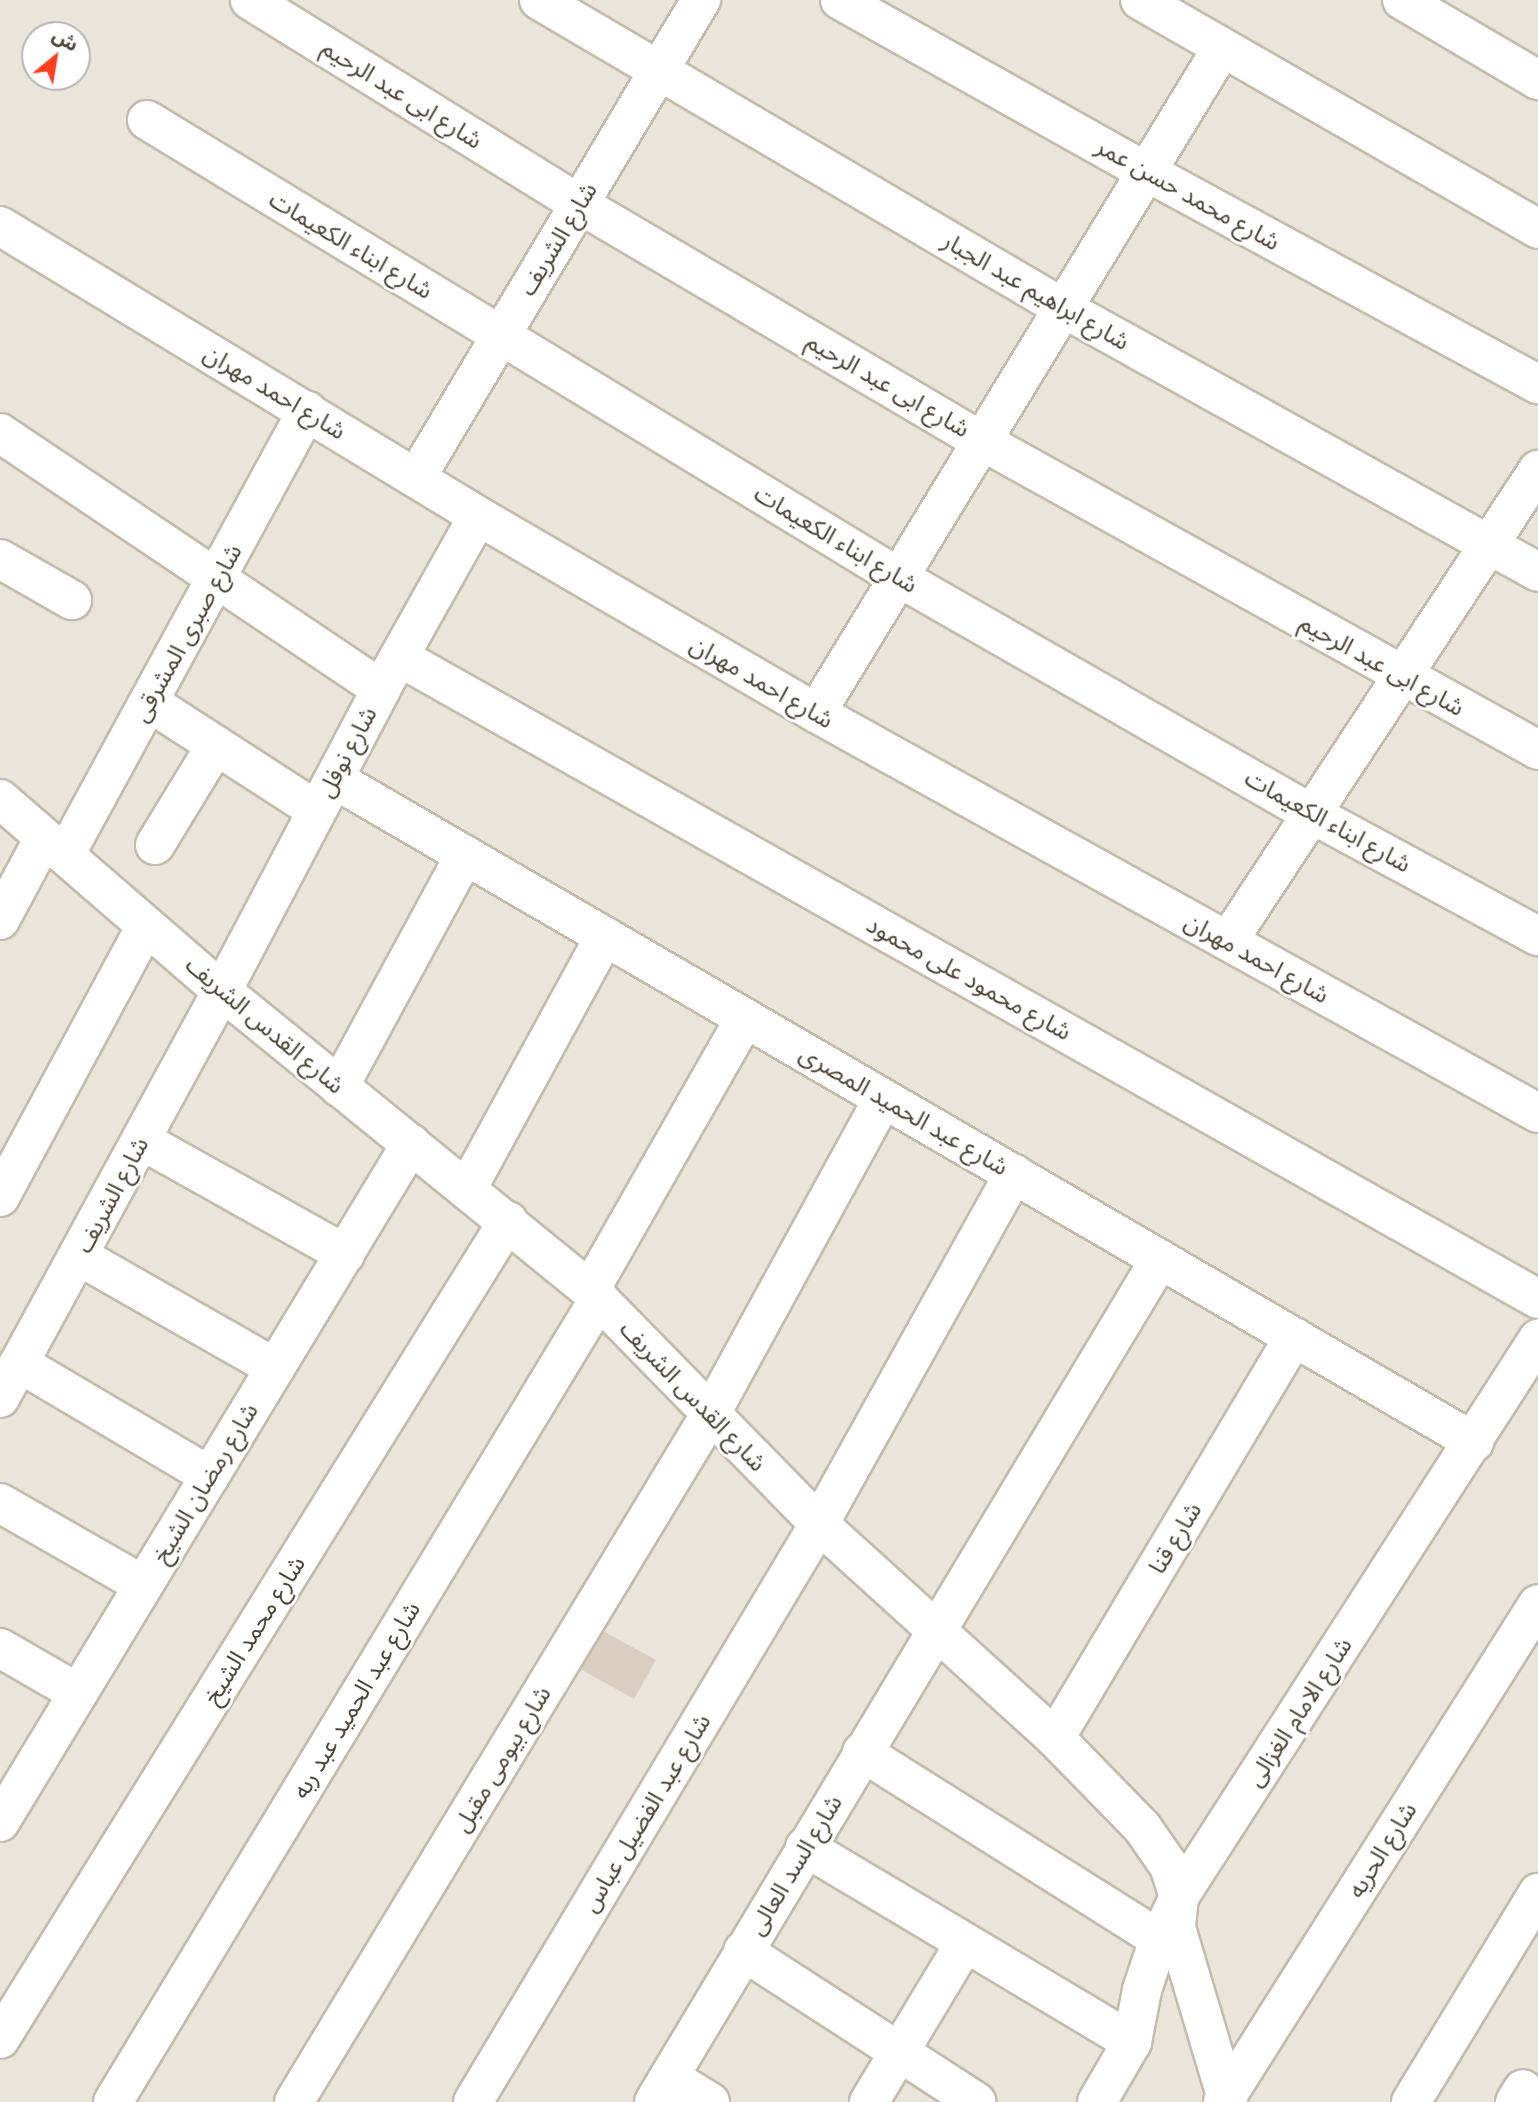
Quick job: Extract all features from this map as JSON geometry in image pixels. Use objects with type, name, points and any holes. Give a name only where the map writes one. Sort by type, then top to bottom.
[{"type":"street","name":"شارع ابى عبد الرحيم","points":[[250,0],[579,204],[982,441],[1402,677],[1538,750]]},
{"type":"street","name":"شارع ابراهيم عبد الجبار","points":[[539,0],[1063,308],[1538,572]]},
{"type":"street","name":"شارع الشريف","points":[[416,478],[701,0]]},
{"type":"street","name":"شارع محمد حسن عمر","points":[[841,0],[1147,172],[1538,384]]},
{"type":"street","points":[[1140,0],[1538,229]]},
{"type":"street","points":[[1402,0],[1538,80]]},
{"type":"street","points":[[816,713],[1222,48]]},
{"type":"street","name":"شارع ابناء الكعيمات","points":[[147,120],[898,578],[1312,814],[1538,936]]},
{"type":"street","name":"شارع احمد مهران","points":[[0,226],[478,516],[816,713],[1538,1113]]},
{"type":"street","name":"شارع صبرى المشرقى","points":[[0,920],[54,846],[149,702],[307,411]]},
{"type":"street","name":"شارع محمود على محمود","points":[[0,433],[217,579],[1538,1299]]},
{"type":"street","points":[[1228,942],[1538,470]]},
{"type":"street","name":"شارع نوفل","points":[[222,991],[325,794],[478,516]]},
{"type":"street","points":[[0,559],[72,600]]},
{"type":"street","name":"شارع عبد الحميد المصرى","points":[[149,702],[216,745],[465,855],[1474,1442]]},
{"type":"street","points":[[155,845],[216,745]]},
{"type":"street","name":"شارع القدس الشريف","points":[[0,799],[222,991],[595,1294],[819,1524],[1055,1738],[1142,1827],[1169,1866],[1179,1897],[1176,1928],[1226,2100]]},
{"type":"street","points":[[339,1087],[465,855]]},
{"type":"street","points":[[0,1196],[146,926]]},
{"type":"street","points":[[467,1189],[605,936]]},
{"type":"street","name":"شارع الشريف","points":[[0,1398],[222,991]]},
{"type":"street","name":"شارع عبد الحميد عبد ربه","points":[[113,2102],[595,1294],[745,1018]]},
{"type":"street","name":"شارع بيومى مقبل","points":[[294,2102],[710,1415],[883,1099]]},
{"type":"street","points":[[141,1140],[345,1254]]},
{"type":"street","name":"شارع رمضان الشيخ","points":[[3,1812],[411,1144]]},
{"type":"street","name":"شارع عبد الفضيل عباس","points":[[473,2102],[819,1524],[1014,1174]]},
{"type":"street","name":"شارع محمد الشيخ","points":[[0,2039],[508,1221]]},
{"type":"street","points":[[79,1256],[275,1368]]},
{"type":"street","name":"شارع السد العالى","points":[[661,2090],[1160,1259]]},
{"type":"street","name":"شارع قنا","points":[[1055,1738],[1294,1337]]},
{"type":"street","name":"شارع الامام الغزالى","points":[[1097,2102],[1132,2042],[1142,1990],[1159,1939],[1179,1897],[1536,1347]]},
{"type":"street","points":[[19,1363],[210,1475]]},
{"type":"street","points":[[0,1503],[143,1585]]},
{"type":"street","name":"شارع الحريه","points":[[1226,2100],[1538,1604]]},
{"type":"street","points":[[0,1648],[78,1693]]},
{"type":"street","points":[[862,1752],[1159,1939]]},
{"type":"street","points":[[805,1847],[1132,2042]]},
{"type":"street","points":[[1411,2102],[1538,1893]]},
{"type":"street","points":[[869,2102],[965,1943]]},
{"type":"street","points":[[744,1951],[976,2102]]},
{"type":"street","points":[[661,2090],[710,2102]]},
{"type":"shaded area","points":[[0,0],[1538,0],[1538,2102],[0,2102]]},
{"type":"building","points":[[594,1626],[656,1660],[634,1699],[573,1665]]}]
